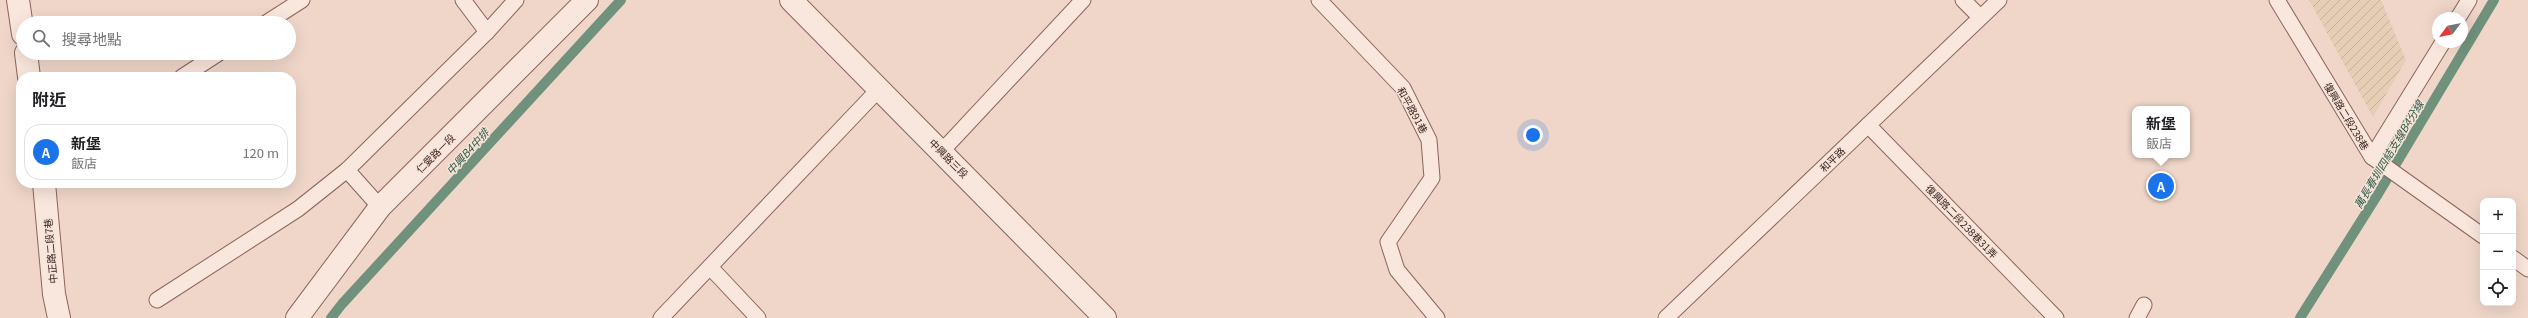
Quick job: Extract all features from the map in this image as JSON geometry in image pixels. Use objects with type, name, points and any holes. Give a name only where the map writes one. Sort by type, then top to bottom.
[{"type":"street","points":[[18,0],[20,16]]},
{"type":"street","name":"仁愛路一段","points":[[297,318],[380,207],[587,0]]},
{"type":"street","name":"中興路三段","points":[[792,0],[1105,318]]},
{"type":"street","points":[[27,60],[28,72]]},
{"type":"street","name":"中正路二段7巷","points":[[44,188],[54,294],[59,318]]},
{"type":"lane","points":[[277,16],[302,0]]},
{"type":"lane","points":[[463,0],[486,32]]},
{"type":"lane","points":[[158,300],[298,209],[347,170],[486,32],[516,0]]},
{"type":"lane","points":[[942,151],[1083,0]]},
{"type":"lane","name":"和平路91巷","points":[[1319,0],[1403,88],[1429,140],[1432,178],[1388,242],[1397,270],[1437,318]]},
{"type":"lane","points":[[1963,0],[1980,17]]},
{"type":"lane","name":"和平路","points":[[1669,317],[1999,0]]},
{"type":"lane","name":"復興路二段238巷","points":[[2277,0],[2372,157],[2480,234]]},
{"type":"lane","points":[[2462,12],[2469,0]]},
{"type":"lane","points":[[2372,157],[2439,48]]},
{"type":"lane","points":[[190,72],[208,60]]},
{"type":"lane","points":[[661,318],[880,88]]},
{"type":"lane","name":"復興路二段238巷31弄","points":[[1868,125],[2056,318]]},
{"type":"lane","points":[[347,170],[380,207]]},
{"type":"lane","points":[[2516,260],[2528,269]]},
{"type":"lane","points":[[710,267],[758,318]]},
{"type":"lane","points":[[2136,318],[2144,305]]},
{"type":"shaded area","points":[[2309,0],[2381,0],[2406,60],[2373,117]]},
{"type":"waterway","name":"中興B4中排","points":[[331,318],[342,304],[621,0]]},
{"type":"waterway","name":"萬長春圳四結支線B4分線","points":[[2300,318],[2378,194],[2494,0]]},
{"type":"place","name":"新堡","points":[[2161,186]]}]
